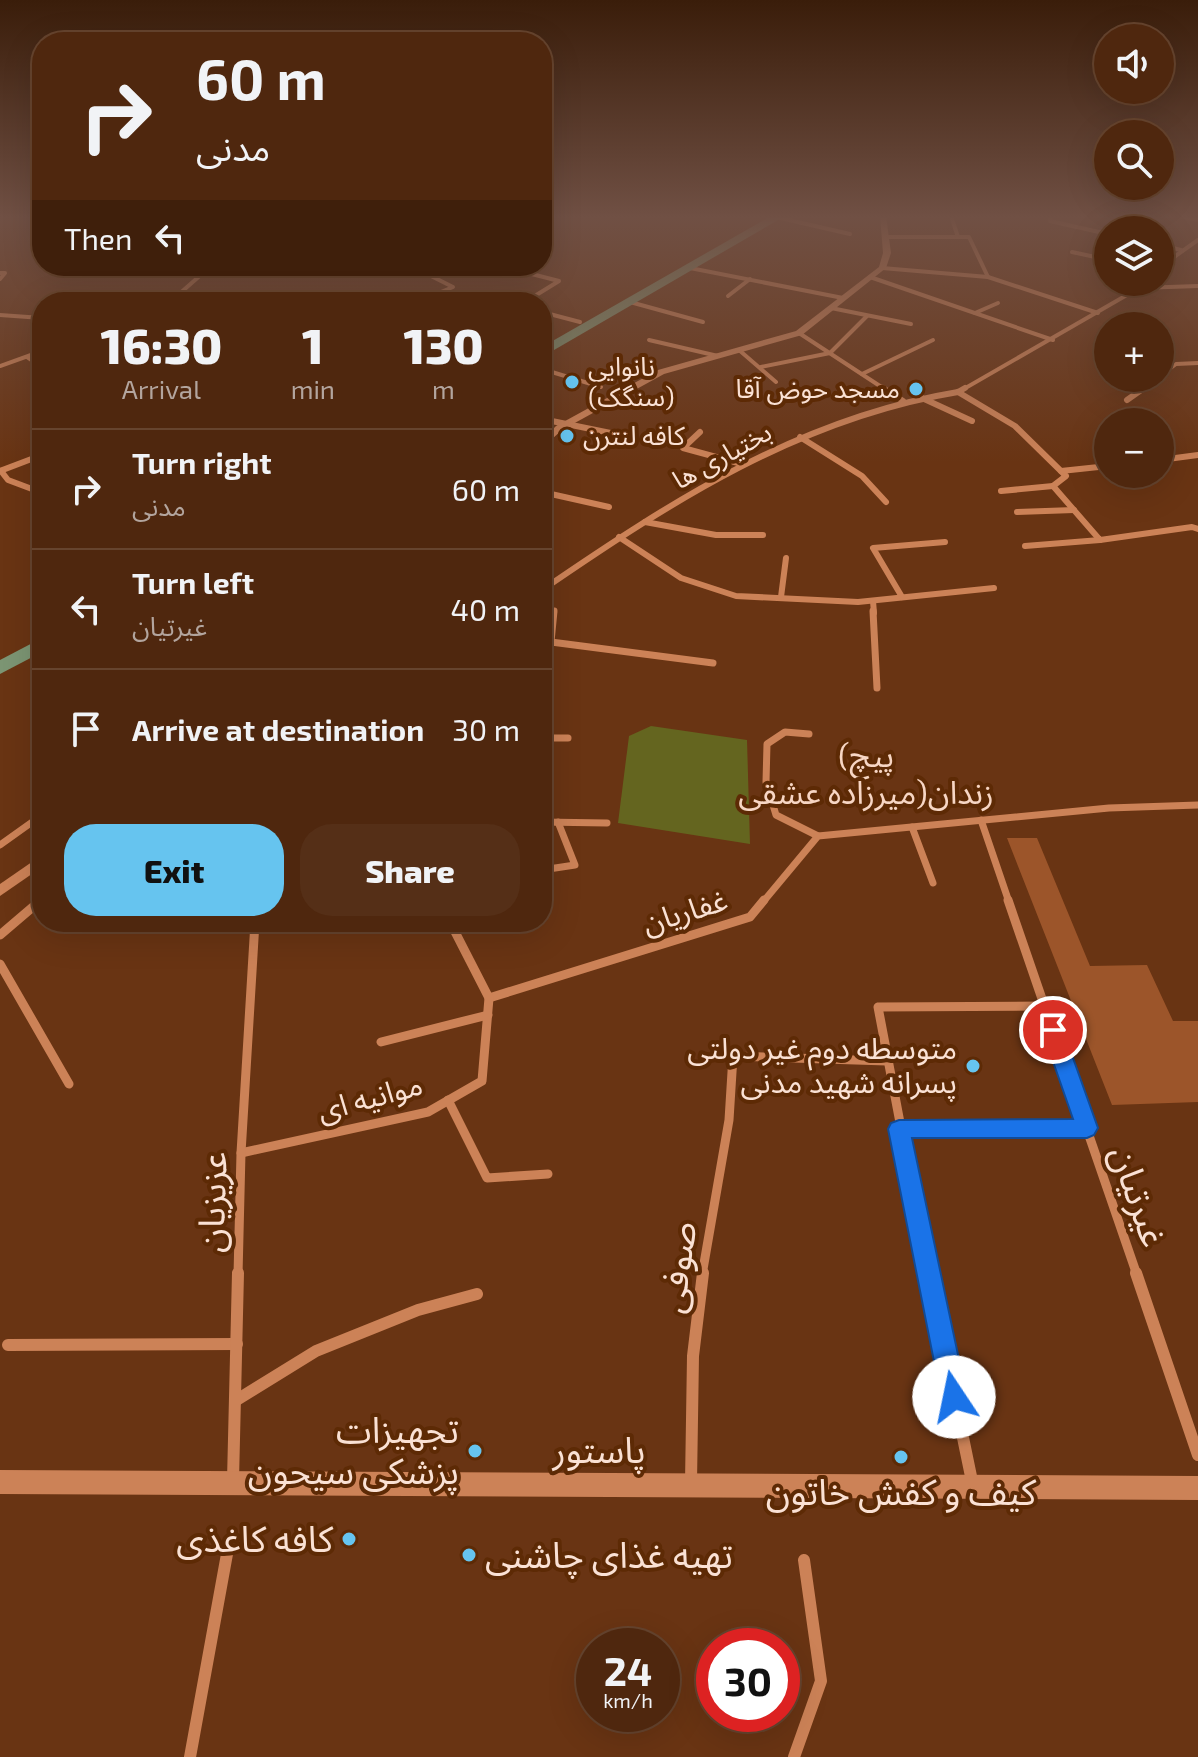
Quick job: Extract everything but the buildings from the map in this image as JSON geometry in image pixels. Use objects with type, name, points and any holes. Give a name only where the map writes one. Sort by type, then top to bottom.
[{"type":"main road","points":[[552,338],[624,298]]},
{"type":"main road","points":[[552,347],[637,298]]},
{"type":"main road","points":[[0,655],[32,637]]},
{"type":"main road","points":[[0,668],[32,650]]},
{"type":"main road","name":"پاستور","points":[[0,1482],[1198,1488]]},
{"type":"street","points":[[552,436],[566,424],[661,372],[799,333],[843,298]]},
{"type":"street","points":[[931,298],[1053,340]]},
{"type":"street","points":[[1052,298],[1095,312]]},
{"type":"street","name":"بختیاری ها","points":[[1100,312],[1121,298]]},
{"type":"street","points":[[630,302],[703,322]]},
{"type":"street","points":[[975,313],[998,303]]},
{"type":"street","points":[[831,308],[911,324]]},
{"type":"street","points":[[0,315],[32,317]]},
{"type":"street","points":[[552,315],[580,322]]},
{"type":"street","name":"بختیاری ها","points":[[552,583],[619,537],[742,464],[800,437],[903,401],[958,392],[1094,315]]},
{"type":"street","points":[[761,367],[830,353],[867,316]]},
{"type":"street","points":[[799,333],[903,401]]},
{"type":"street","points":[[649,340],[718,356]]},
{"type":"street","points":[[862,374],[933,340]]},
{"type":"street","points":[[739,350],[776,382]]},
{"type":"street","points":[[0,366],[32,355]]},
{"type":"street","points":[[27,357],[32,360]]},
{"type":"street","points":[[1174,366],[1198,363]]},
{"type":"street","points":[[552,372],[601,387]]},
{"type":"street","points":[[958,392],[1034,439],[1066,476],[1053,486],[1001,491]]},
{"type":"street","points":[[1127,400],[1138,392]]},
{"type":"street","points":[[921,398],[972,421]]},
{"type":"street","points":[[552,421],[635,438]]},
{"type":"street","points":[[700,432],[683,448],[742,464]]},
{"type":"street","points":[[800,437],[862,476],[886,502]]},
{"type":"street","points":[[1174,458],[1198,455]]},
{"type":"street","points":[[32,459],[0,471],[8,480],[32,489]]},
{"type":"street","points":[[1061,471],[1094,467]]},
{"type":"street","points":[[1053,486],[1100,540]]},
{"type":"street","points":[[552,494],[609,507]]},
{"type":"street","points":[[1017,512],[1074,510]]},
{"type":"street","points":[[645,522],[716,535],[763,535]]},
{"type":"street","points":[[1025,546],[1100,540],[1192,527],[1198,529]]},
{"type":"street","points":[[619,537],[681,578],[736,596],[873,601],[994,588]]},
{"type":"street","points":[[902,597],[873,548],[945,542]]},
{"type":"street","points":[[781,597],[786,558]]},
{"type":"street","points":[[873,601],[877,688]]},
{"type":"street","points":[[552,610],[552,632]]},
{"type":"street","points":[[552,642],[713,663]]},
{"type":"street","points":[[809,734],[785,732],[767,744],[766,782],[776,815],[818,836],[1109,808],[1198,805]]},
{"type":"street","points":[[552,738],[568,738]]},
{"type":"street","name":"غیرتیان","points":[[981,820],[1198,1455]]},
{"type":"street","points":[[0,845],[32,822]]},
{"type":"street","points":[[552,822],[607,823]]},
{"type":"street","points":[[552,868],[575,865],[558,822]]},
{"type":"street","points":[[912,827],[933,883]]},
{"type":"street","name":"غفاریان","points":[[489,998],[750,917],[818,836]]},
{"type":"street","points":[[0,891],[32,870]]},
{"type":"street","points":[[0,935],[32,908]]},
{"type":"street","name":"عزیزیان","points":[[233,1484],[241,1153],[254,932]]},
{"type":"street","points":[[455,932],[489,998]]},
{"type":"street","points":[[0,964],[69,1084]]},
{"type":"street","name":"موانیه ای","points":[[241,1153],[428,1112],[482,1081],[489,998]]},
{"type":"street","points":[[973,1487],[899,1129],[878,1007],[1044,1006]]},
{"type":"street","points":[[381,1042],[488,1015]]},
{"type":"street","name":"صوفی","points":[[691,1486],[693,1356],[705,1254],[729,1120],[733,1056],[887,1061]]},
{"type":"street","points":[[448,1100],[487,1178],[548,1174]]},
{"type":"street","points":[[899,1129],[1087,1128]]},
{"type":"street","points":[[235,1401],[316,1351],[418,1310],[477,1294]]},
{"type":"street","points":[[8,1345],[237,1344]]},
{"type":"street","points":[[190,1757],[227,1554]]},
{"type":"street","points":[[794,1757],[821,1681],[804,1560]]},
{"type":"shaded area","points":[[651,726],[747,740],[750,844],[618,823],[629,736]]},
{"type":"place","name":"نانوایی (سنگک)","points":[[572,382]]},
{"type":"place","name":"مسجد حوض آقا","points":[[916,389]]},
{"type":"place","name":"کافه لنترن","points":[[567,436]]},
{"type":"place","name":"متوسطه دوم غیر دولتی پسرانه شهید مدنی","points":[[973,1066]]},
{"type":"place","name":"تجهیزات پزشکی سیحون","points":[[475,1451]]},
{"type":"place","name":"کیف و کفش خاتون","points":[[901,1457]]},
{"type":"place","name":"کافه کاغذی","points":[[349,1539]]},
{"type":"place","name":"تهیه غذای چاشنی","points":[[469,1555]]},
{"type":"district","name":"(پیچ زندان(میرزاده عشقی","points":[[866,774]]},
{"type":"route","points":[[954,1397],[899,1129],[1087,1128],[1053,1030]]}]
